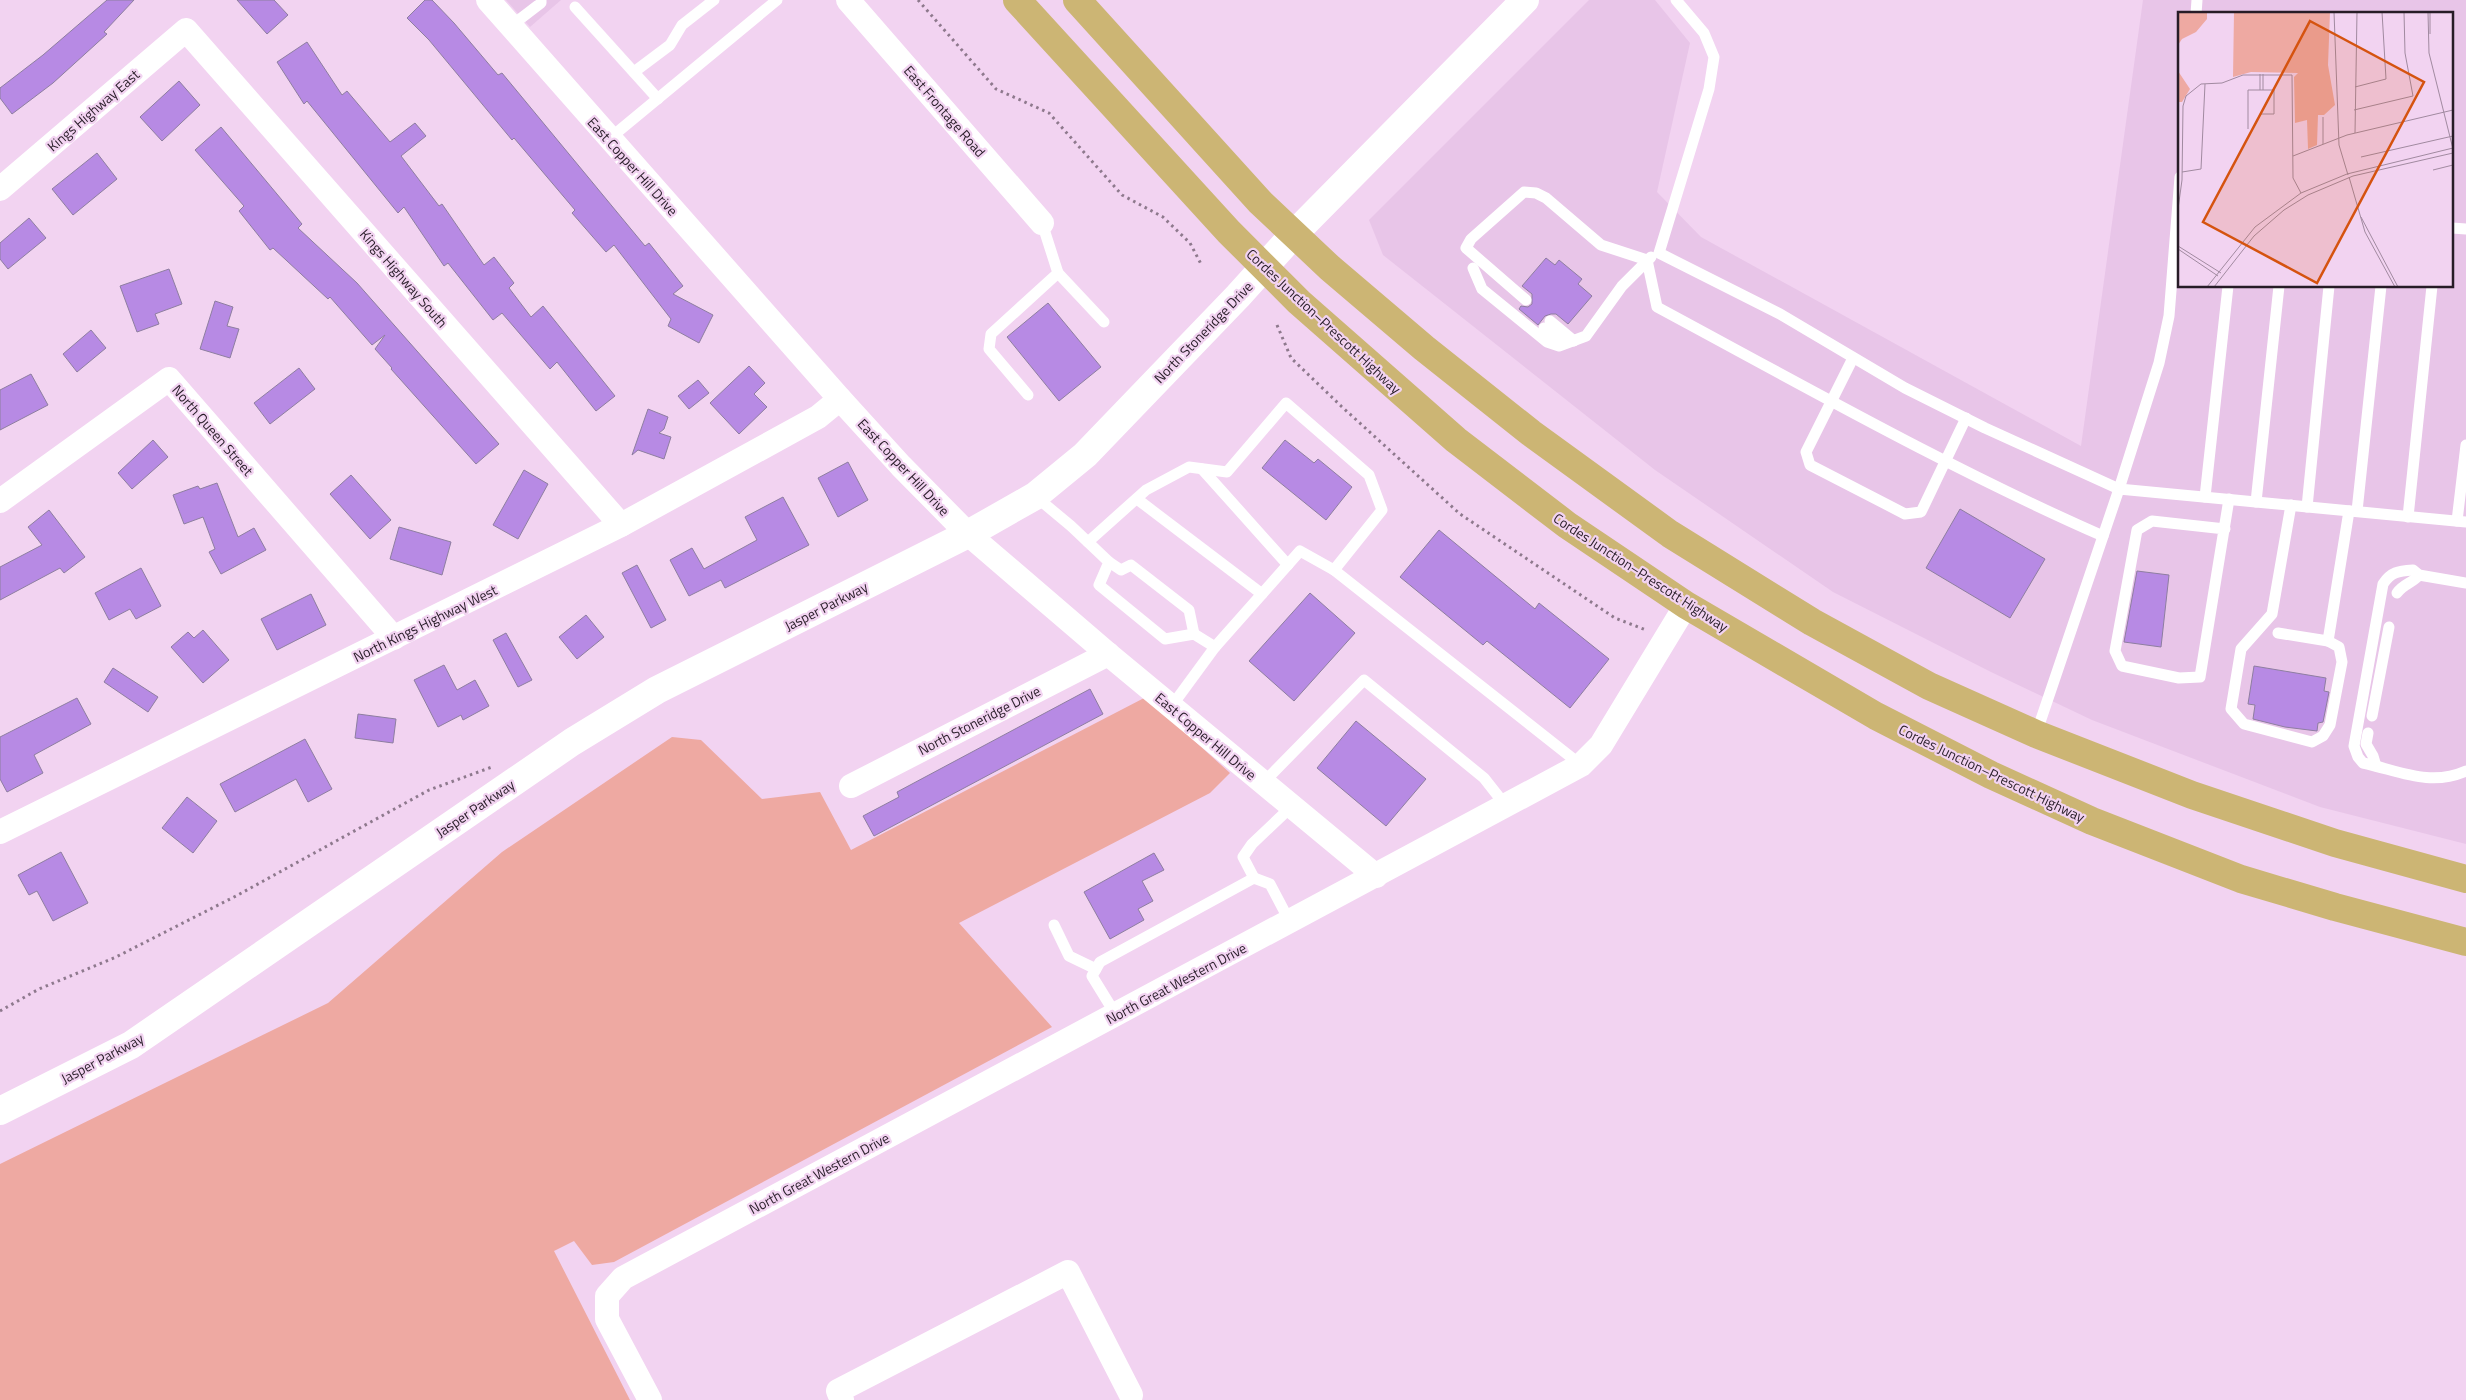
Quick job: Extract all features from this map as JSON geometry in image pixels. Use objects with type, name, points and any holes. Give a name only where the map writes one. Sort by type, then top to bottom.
[{"type":"main road","name":"Cordes Junction–Prescott Highway","points":[[1017,0],[1264,268],[1320,321],[1456,440],[1567,525],[1686,605],[1876,716],[1991,774],[2092,821],[2241,879],[2334,907],[2466,942]]},
{"type":"main road","points":[[1077,0],[1253,195],[1294,234],[1424,348],[1531,433],[1670,534],[1812,622],[1929,686],[2036,734],[2192,795],[2308,834],[2424,869],[2466,879]]},
{"type":"main road","name":"North Stoneridge Drive","points":[[968,534],[1035,496],[1085,455],[1264,268],[1294,234],[1526,0]]},
{"type":"main road","name":"Jasper Parkway","points":[[0,1110],[131,1045],[572,742],[657,690],[968,534]]},
{"type":"street","name":"East Copper Hill Drive","points":[[488,0],[609,139],[901,466],[968,534],[1262,784],[1376,876]]},
{"type":"street","name":"East Frontage Road","points":[[848,0],[1042,223]]},
{"type":"street","name":"Kings Highway East","points":[[0,189],[186,30]]},
{"type":"street","name":"Kings Highway South","points":[[186,30],[622,525]]},
{"type":"street","name":"North Queen Street","points":[[0,501],[169,379],[394,638]]},
{"type":"street","name":"North Kings Highway West","points":[[0,832],[622,525],[818,417],[840,398]]},
{"type":"street","name":"North Great Western Drive","points":[[650,1400],[607,1319],[607,1296],[622,1278],[1581,765],[1601,745],[1686,605]]},
{"type":"street","name":"North Stoneridge Drive","points":[[851,786],[1108,654]]},
{"type":"street","points":[[842,1400],[838,1391],[1068,1272],[1131,1395]]},
{"type":"lane","points":[[511,26],[541,3],[541,0]]},
{"type":"lane","points":[[634,72],[670,44],[682,26],[714,0]]},
{"type":"lane","points":[[609,139],[777,0]]},
{"type":"lane","points":[[1473,268],[1482,289],[1547,342],[1559,346],[1586,336],[1622,286],[1647,260],[1659,253],[1709,89],[1714,57],[1704,33],[1676,0]]},
{"type":"lane","points":[[575,6],[658,99]]},
{"type":"lane","points":[[1526,300],[1466,248],[1471,238],[1524,192],[1536,193],[1546,198],[1601,245],[1647,260]]},
{"type":"lane","points":[[2036,734],[2120,489],[2159,363],[2169,316],[2178,211]]},
{"type":"lane","points":[[1042,223],[1058,273],[1104,322]]},
{"type":"lane","points":[[1659,253],[1780,314],[1906,388],[1966,418],[2120,489],[2462,522],[2466,446]]},
{"type":"lane","points":[[1647,260],[1658,307],[1833,401],[2047,512],[2103,536]]},
{"type":"lane","points":[[1028,395],[989,349],[991,334],[1058,273]]},
{"type":"lane","points":[[2205,497],[2228,288]]},
{"type":"lane","points":[[2256,502],[2279,288]]},
{"type":"lane","points":[[2307,507],[2329,288]]},
{"type":"lane","points":[[2328,642],[2353,511],[2381,288]]},
{"type":"lane","points":[[2408,517],[2432,288]]},
{"type":"lane","points":[[1547,325],[1574,342]]},
{"type":"lane","points":[[1853,358],[1806,452],[1810,465],[1905,514],[1921,512],[1966,418]]},
{"type":"lane","points":[[1088,542],[1146,490],[1189,467],[1227,472],[1286,403],[1369,475],[1382,510],[1334,570]]},
{"type":"lane","points":[[1202,469],[1288,565]]},
{"type":"lane","points":[[1035,496],[1108,562],[1121,570],[1131,565],[1188,610],[1194,634]]},
{"type":"lane","points":[[1137,499],[1262,594]]},
{"type":"lane","points":[[2225,529],[2152,521],[2138,530],[2115,651],[2122,666],[2179,678],[2200,676],[2225,529],[2230,499]]},
{"type":"lane","points":[[2278,633],[2328,642],[2339,647],[2342,662],[2330,725],[2323,736],[2312,742],[2244,724],[2231,709],[2241,650],[2272,614],[2291,505]]},
{"type":"lane","points":[[1171,707],[1215,647],[1300,551],[1334,570],[1581,765]]},
{"type":"lane","points":[[1108,562],[1100,585],[1165,639],[1194,634],[1215,647]]},
{"type":"lane","points":[[2466,583],[2419,575],[2413,570],[2389,574],[2383,584],[2354,746],[2358,757],[2364,763],[2425,779],[2450,778],[2466,771]]},
{"type":"lane","points":[[2397,593],[2402,586],[2415,580],[2419,575]]},
{"type":"lane","points":[[2372,716],[2390,627]]},
{"type":"lane","points":[[1262,784],[1364,680],[1484,778],[1506,806]]},
{"type":"lane","points":[[2368,733],[2366,744],[2374,756],[2376,766]]},
{"type":"lane","points":[[1290,922],[1270,884],[1254,878],[1243,857],[1252,844],[1291,807]]},
{"type":"lane","points":[[1116,1015],[1092,976],[1100,962],[1254,878]]},
{"type":"lane","points":[[1054,925],[1069,956],[1096,969]]},
{"type":"path","points":[[918,0],[996,89],[1049,113],[1122,195],[1163,217],[1190,243],[1201,264]]},
{"type":"path","points":[[1277,325],[1291,358],[1460,514],[1615,618],[1644,629],[1669,635]]},
{"type":"path","points":[[0,1011],[39,990],[116,957],[236,896],[429,790],[494,766]]},
{"type":"shaded area","points":[[506,0],[561,0],[530,27]]},
{"type":"shaded area","points":[[1589,0],[1655,0],[1690,43],[1657,192],[1701,237],[2081,446],[2143,0],[2466,0],[2466,844],[2320,807],[2092,720],[1991,672],[1833,592],[1655,470],[1383,255],[1369,220]]},
{"type":"shaded area","points":[[1146,697],[1230,773],[1210,793],[959,923],[1052,1027],[614,1262],[592,1265],[574,1241],[554,1251],[630,1400],[0,1400],[0,1164],[328,1003],[502,852],[672,737],[701,740],[762,799],[820,792],[851,850]]},
{"type":"building","points":[[107,0],[134,0],[104,32],[107,34],[53,83],[12,114],[0,98],[0,88],[43,55]]},
{"type":"building","points":[[237,0],[274,0],[288,15],[267,34]]},
{"type":"building","points":[[425,0],[432,0],[498,75],[502,73],[645,246],[649,243],[683,286],[673,294],[713,315],[699,343],[668,326],[671,319],[614,245],[606,252],[572,213],[575,210],[514,138],[512,140],[429,40],[407,18]]},
{"type":"building","points":[[307,42],[342,95],[347,91],[390,142],[415,123],[426,136],[401,156],[439,206],[442,204],[484,265],[494,257],[514,283],[509,288],[531,317],[543,306],[615,396],[596,411],[557,362],[550,369],[502,313],[493,320],[448,263],[444,266],[404,207],[398,213],[307,101],[304,104],[277,62]]},
{"type":"building","points":[[179,81],[200,105],[162,141],[140,117]]},
{"type":"building","points":[[221,127],[302,224],[298,228],[357,283],[499,444],[476,464],[375,349],[385,335],[372,345],[330,297],[328,299],[273,248],[270,250],[239,211],[244,206],[195,150]]},
{"type":"building","points":[[97,153],[117,179],[73,215],[52,189]]},
{"type":"building","points":[[29,218],[46,238],[8,269],[0,259],[0,243]]},
{"type":"building","points":[[1546,258],[1555,265],[1559,260],[1582,279],[1578,284],[1592,296],[1568,324],[1556,314],[1551,314],[1545,316],[1538,325],[1519,309],[1521,306],[1528,307],[1532,304],[1532,294],[1522,286]]},
{"type":"building","points":[[169,269],[182,304],[155,314],[159,324],[137,332],[120,286]]},
{"type":"building","points":[[215,301],[233,307],[227,326],[239,329],[230,358],[200,349]]},
{"type":"building","points":[[1048,303],[1101,367],[1059,401],[1007,337]]},
{"type":"building","points":[[91,330],[106,348],[77,372],[63,354]]},
{"type":"building","points":[[749,366],[765,383],[754,394],[767,407],[739,434],[710,403]]},
{"type":"building","points":[[299,368],[315,389],[270,424],[254,403]]},
{"type":"building","points":[[31,374],[48,405],[0,430],[0,390]]},
{"type":"building","points":[[698,380],[709,393],[689,409],[678,396]]},
{"type":"building","points":[[648,409],[668,417],[664,429],[659,433],[671,437],[664,459],[638,450],[632,455]]},
{"type":"building","points":[[153,440],[168,457],[132,489],[118,473]]},
{"type":"building","points":[[1285,440],[1314,463],[1318,459],[1352,487],[1326,520],[1262,468]]},
{"type":"building","points":[[848,462],[868,500],[838,517],[818,478]]},
{"type":"building","points":[[524,470],[548,484],[518,539],[493,525]]},
{"type":"building","points":[[351,475],[391,520],[370,539],[330,494]]},
{"type":"building","points":[[217,483],[238,537],[254,528],[266,550],[221,574],[209,552],[215,549],[203,517],[184,524],[173,495],[198,486],[200,489]]},
{"type":"building","points":[[783,497],[809,545],[725,588],[721,580],[689,596],[670,560],[692,548],[704,569],[757,540],[745,517]]},
{"type":"building","points":[[1960,509],[2045,559],[2010,618],[1926,568]]},
{"type":"building","points":[[49,510],[85,557],[64,573],[60,568],[0,600],[0,567],[42,545],[28,527]]},
{"type":"building","points":[[399,527],[451,542],[442,575],[390,559]]},
{"type":"building","points":[[1439,530],[1535,609],[1539,603],[1609,659],[1570,708],[1487,641],[1483,645],[1400,577]]},
{"type":"building","points":[[637,565],[666,620],[651,628],[622,573]]},
{"type":"building","points":[[141,568],[161,606],[136,619],[130,609],[109,620],[95,593]]},
{"type":"building","points":[[2137,571],[2169,575],[2161,647],[2124,642]]},
{"type":"building","points":[[1310,593],[1355,633],[1294,701],[1249,661]]},
{"type":"building","points":[[311,594],[326,625],[277,650],[261,619]]},
{"type":"building","points":[[586,615],[604,637],[577,659],[559,637]]},
{"type":"building","points":[[203,630],[229,660],[203,683],[171,647],[188,632],[194,638]]},
{"type":"building","points":[[506,633],[532,680],[518,687],[493,640]]},
{"type":"building","points":[[444,665],[457,690],[475,680],[489,706],[463,720],[461,715],[438,727],[414,680]]},
{"type":"building","points":[[2254,666],[2326,678],[2324,691],[2329,692],[2323,722],[2318,723],[2317,731],[2285,727],[2253,719],[2255,705],[2248,704]]},
{"type":"building","points":[[113,668],[158,697],[148,712],[104,682]]},
{"type":"building","points":[[1090,689],[1103,714],[874,836],[863,816],[899,797],[897,792]]},
{"type":"building","points":[[77,698],[91,724],[34,755],[43,773],[7,792],[0,779],[0,737]]},
{"type":"building","points":[[358,714],[396,719],[393,743],[355,738]]},
{"type":"building","points":[[1356,721],[1426,779],[1386,826],[1317,768]]},
{"type":"building","points":[[305,739],[332,789],[308,802],[296,779],[235,812],[220,784]]},
{"type":"building","points":[[187,797],[217,821],[193,853],[162,828]]},
{"type":"building","points":[[61,852],[88,903],[53,921],[37,891],[29,895],[18,875]]},
{"type":"building","points":[[1154,853],[1164,870],[1142,881],[1153,901],[1138,909],[1144,920],[1110,939],[1084,892]]}]
